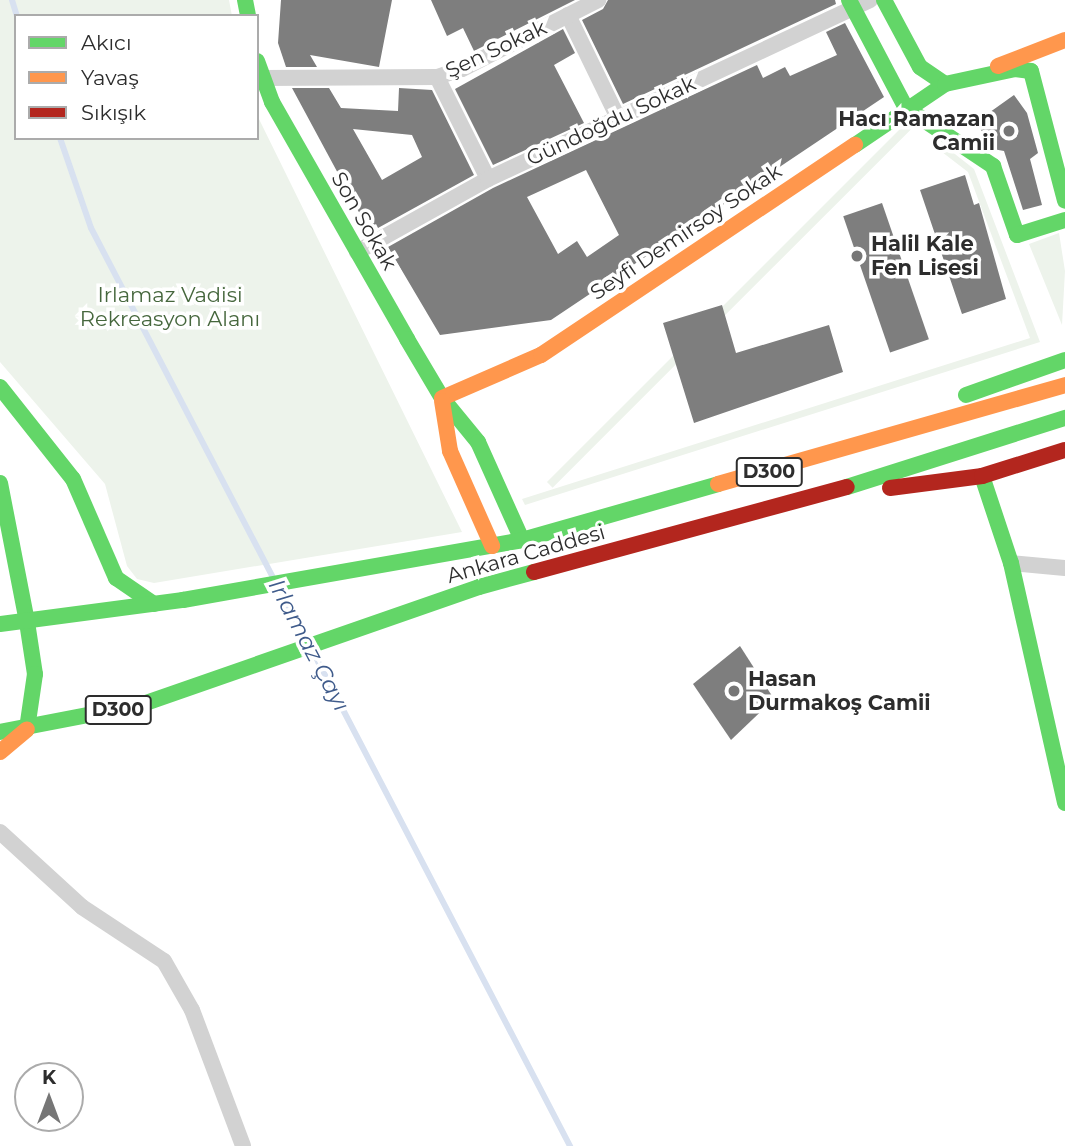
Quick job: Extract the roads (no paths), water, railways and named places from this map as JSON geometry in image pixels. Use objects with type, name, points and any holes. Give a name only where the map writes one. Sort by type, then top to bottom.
[{"type":"main road","points":[[884,0],[920,67],[945,84]]},
{"type":"main road","points":[[851,4],[906,108],[993,166],[1017,236],[1065,220]]},
{"type":"main road","points":[[962,79],[1065,40]]},
{"type":"main road","name":"Son Sokak","points":[[259,67],[357,252],[442,398]]},
{"type":"main road","points":[[962,79],[1015,69],[1031,71],[1065,201]]},
{"type":"main road","name":"Seyfi Demirsoy Sokak","points":[[442,398],[541,355],[906,108],[945,84],[962,79]]},
{"type":"main road","points":[[711,489],[1065,360]]},
{"type":"main road","name":"Ankara Caddesi","points":[[0,624],[183,600],[522,540],[711,489],[1065,385]]},
{"type":"main road","points":[[0,387],[72,479],[116,578],[154,604]]},
{"type":"main road","points":[[442,398],[478,442],[522,540]]},
{"type":"main road","points":[[442,398],[450,451],[492,546]]},
{"type":"main road","name":"Ankara Caddesi","points":[[0,732],[27,729],[140,705],[207,685],[479,587],[806,500],[1065,418]]},
{"type":"main road","points":[[806,500],[982,476],[1065,450]]},
{"type":"main road","points":[[982,476],[1011,563],[1065,803]]},
{"type":"main road","points":[[0,483],[34,648],[35,697],[27,729],[0,752]]},
{"type":"street","name":"Şen Sokak","points":[[263,79],[437,77],[462,69],[598,0]]},
{"type":"street","name":"Gündoğdu Sokak","points":[[357,252],[488,178],[851,4],[870,0]]},
{"type":"street","points":[[568,15],[618,118]]},
{"type":"street","points":[[437,77],[488,178]]},
{"type":"street","points":[[1011,563],[1065,568]]},
{"type":"street","points":[[0,832],[82,907],[164,961],[192,1010],[243,1146]]},
{"type":"waterway","name":"Irlamaz Çayı","points":[[12,0],[16,14]]},
{"type":"waterway","name":"Irlamaz Çayı","points":[[61,140],[91,228],[273,577]]},
{"type":"waterway","name":"Irlamaz Çayı","points":[[281,592],[305,639]]},
{"type":"waterway","name":"Irlamaz Çayı","points":[[314,654],[570,1146]]},
{"type":"place","name":"Hacı Ramazan Camii","points":[[1009,131]]},
{"type":"place","name":"Halil Kale Fen Lisesi","points":[[857,256]]},
{"type":"place","name":"Hasan Durmakoş Camii","points":[[734,691]]},
{"type":"park label","name":"Irlamaz Vadisi Rekreasyon Alanı","points":[[170,307]]}]
